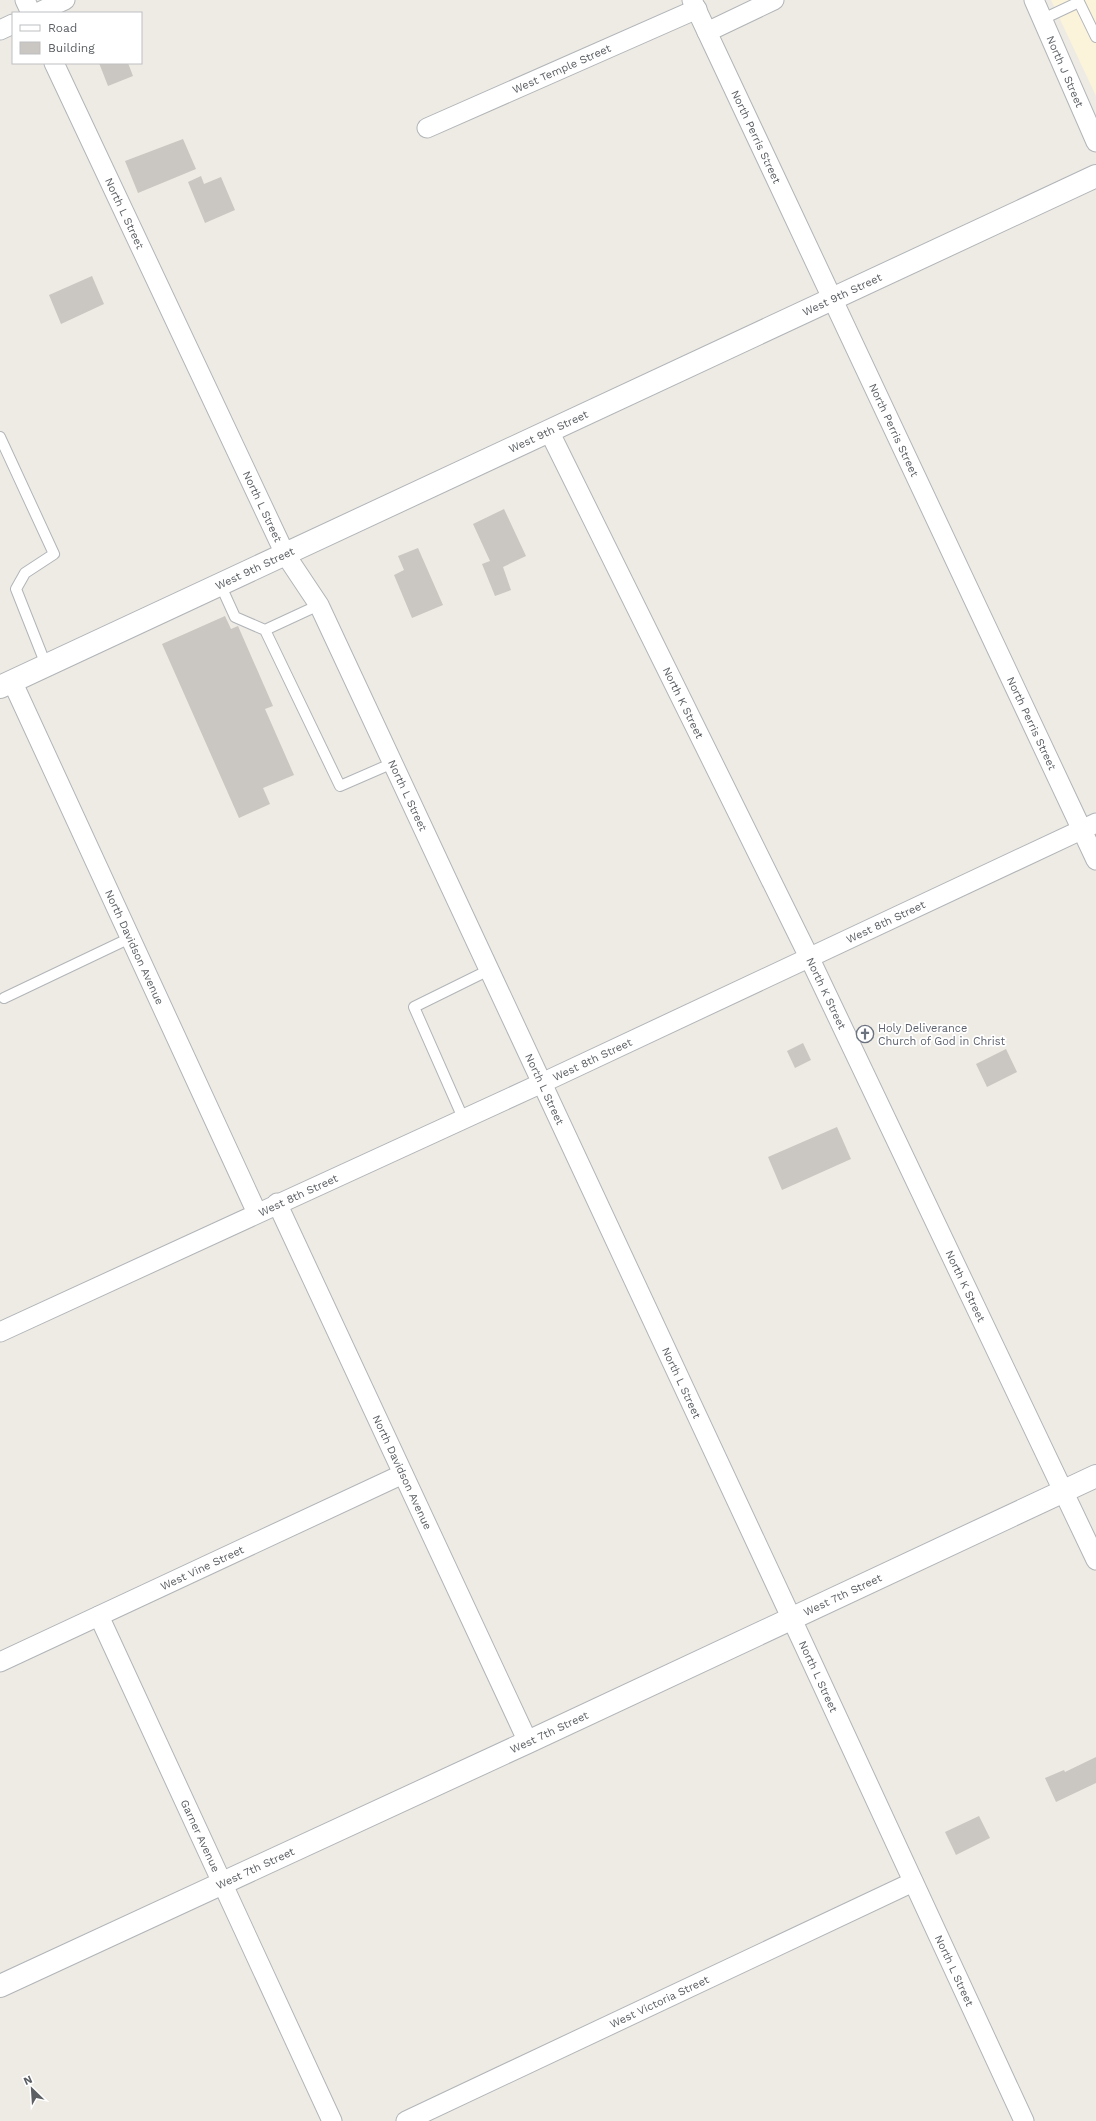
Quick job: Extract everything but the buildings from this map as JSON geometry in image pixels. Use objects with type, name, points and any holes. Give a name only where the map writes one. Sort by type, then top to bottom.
[{"type":"street","points":[[24,0],[30,12]]},
{"type":"street","points":[[39,12],[65,0]]},
{"type":"street","points":[[707,32],[774,0]]},
{"type":"street","name":"North J Street","points":[[1034,0],[1096,142]]},
{"type":"street","name":"North Perris Street","points":[[695,5],[832,299],[1089,826],[1096,860]]},
{"type":"street","name":"West Temple Street","points":[[427,128],[695,5]]},
{"type":"street","points":[[0,30],[12,24]]},
{"type":"street","name":"North L Street","points":[[54,64],[285,554],[319,605],[792,1618],[1024,2121]]},
{"type":"street","name":"West 9th Street","points":[[6,684],[1096,176]]},
{"type":"street","name":"North K Street","points":[[549,431],[809,957],[1096,1560]]},
{"type":"street","name":"North Davidson Avenue","points":[[6,684],[130,938],[257,1213]]},
{"type":"street","name":"West 8th Street","points":[[0,1332],[542,1082],[1089,826]]},
{"type":"street","name":"North Davidson Avenue","points":[[277,1203],[528,1742]]},
{"type":"street","name":"West Vine Street","points":[[0,1662],[403,1474]]},
{"type":"street","name":"West 7th Street","points":[[0,1986],[528,1742],[1096,1476]]},
{"type":"street","name":"Garner Avenue","points":[[99,1616],[332,2121]]},
{"type":"street","name":"West Victoria Street","points":[[406,2121],[913,1882]]},
{"type":"lane","points":[[1043,19],[1079,1],[1096,37]]},
{"type":"lane","points":[[0,436],[54,554],[25,572],[16,590],[46,665]]},
{"type":"lane","points":[[220,584],[235,617],[265,630],[340,786],[393,764]]},
{"type":"lane","points":[[265,630],[319,605]]},
{"type":"lane","points":[[4,998],[130,938]]},
{"type":"lane","points":[[463,1118],[414,1007],[490,970]]},
{"type":"shaded area","points":[[1051,0],[1096,0],[1096,96]]},
{"type":"place","name":"Holy Deliverance Church of God in Christ","points":[[865,1034]]}]
